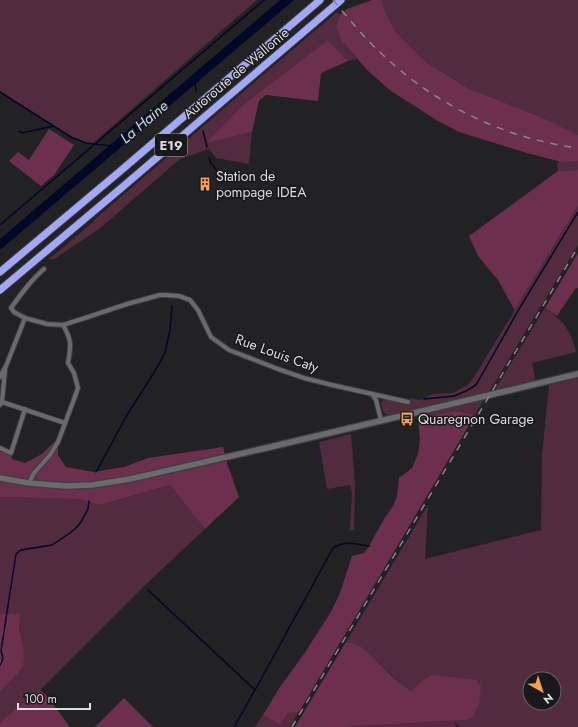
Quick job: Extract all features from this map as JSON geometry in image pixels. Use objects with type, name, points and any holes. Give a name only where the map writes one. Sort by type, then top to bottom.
[{"type":"highway","name":"Autoroute de Wallonie","points":[[0,272],[320,0]]},
{"type":"highway","name":"Autoroute de Wallonie","points":[[0,290],[341,0]]},
{"type":"main road","points":[[0,478],[29,483],[66,486],[92,485],[130,479],[578,374]]},
{"type":"street","name":"Rue Louis Caty","points":[[44,269],[26,288],[11,308],[14,312],[25,318],[47,324],[63,325],[160,295],[180,296],[190,300],[193,303],[211,337],[229,350],[304,378],[408,402]]},
{"type":"street","points":[[0,377],[6,366],[25,318]]},
{"type":"street","points":[[29,483],[34,473],[50,455],[58,442],[78,388],[74,373],[68,363],[71,345],[63,325]]},
{"type":"street","points":[[6,366],[1,404],[25,409],[65,424]]},
{"type":"street","points":[[371,394],[376,400],[381,420]]},
{"type":"street","points":[[0,448],[11,453],[25,409]]},
{"type":"shaded area","points":[[0,0],[257,0],[92,144],[79,141],[71,137],[0,92]]},
{"type":"shaded area","points":[[372,0],[382,0],[385,12],[395,31],[426,62],[468,88],[546,119],[578,135],[578,161],[562,162],[459,132],[438,121],[391,91],[367,70],[341,40],[336,27],[340,15],[347,9]]},
{"type":"shaded area","points":[[382,0],[578,0],[578,135],[546,119],[468,88],[426,62],[395,31],[385,12]]},
{"type":"shaded area","points":[[337,12],[340,15],[336,27],[341,40],[357,59],[348,61],[328,40],[207,142],[252,132],[249,164],[216,158],[209,149],[180,159],[99,229],[54,259],[48,260],[230,103]]},
{"type":"shaded area","points":[[328,40],[348,61],[321,73],[318,101],[266,95],[259,101],[252,132],[206,143],[242,106]]},
{"type":"shaded area","points":[[49,129],[74,145],[54,175],[41,186],[9,161],[18,152],[29,160]]},
{"type":"shaded area","points":[[559,161],[578,161],[578,170],[558,171],[557,165]]},
{"type":"shaded area","points":[[578,170],[578,206],[514,309],[498,280],[478,256],[469,236],[558,171]]},
{"type":"shaded area","points":[[578,206],[578,245],[489,392],[423,408],[389,415],[385,414],[381,403],[384,399],[409,404],[411,398],[418,400],[424,399],[432,394],[452,393],[468,385]]},
{"type":"shaded area","points":[[578,253],[578,288],[575,289],[557,316],[545,308]]},
{"type":"shaded area","points":[[545,308],[557,317],[569,331],[576,352],[532,363],[536,382],[494,391]]},
{"type":"shaded area","points":[[578,378],[578,727],[461,727],[454,722],[457,727],[343,727],[453,721],[423,680],[411,691],[404,687],[373,657],[346,642],[428,505],[425,559],[541,530],[542,455],[549,385]]},
{"type":"shaded area","points":[[484,399],[475,415],[455,411],[418,418],[417,415]]},
{"type":"shaded area","points":[[455,411],[475,415],[299,712],[288,713],[280,725],[263,715],[332,610],[340,593],[352,556],[364,553],[393,506],[397,496],[399,478],[412,468],[418,454],[420,440],[418,418]]},
{"type":"shaded area","points":[[351,434],[355,483],[354,530],[350,530],[352,492],[350,485],[327,489],[319,442]]},
{"type":"shaded area","points":[[55,441],[58,442],[58,455],[66,467],[94,472],[124,467],[148,458],[223,447],[239,497],[205,529],[170,485],[100,505],[78,499],[0,497],[0,450],[11,454],[12,459],[25,463],[42,454]]},
{"type":"shaded area","points":[[170,485],[205,529],[143,587],[40,690],[0,722],[0,497],[78,499],[100,505]]},
{"type":"shaded area","points":[[0,614],[20,614],[19,629],[23,646],[24,660],[21,669],[0,692]]},
{"type":"shaded area","points":[[346,642],[361,647],[411,691],[423,680],[432,675],[476,680],[481,686],[479,705],[472,718],[463,720],[345,727],[295,727]]},
{"type":"shaded area","points":[[40,690],[47,696],[70,727],[0,727],[0,722]]},
{"type":"shaded area","points":[[124,698],[153,727],[95,727]]},
{"type":"shaded area","points":[[299,712],[290,727],[255,727],[263,715],[280,725],[288,713]]},
{"type":"water","name":"La Haine","points":[[280,0],[294,0],[0,250],[0,239]]},
{"type":"waterway","name":"La Haine","points":[[0,225],[264,0]]},
{"type":"waterway","points":[[195,83],[196,91]]},
{"type":"waterway","points":[[0,92],[71,137],[86,143],[112,146]]},
{"type":"waterway","points":[[19,131],[22,133],[54,126]]},
{"type":"waterway","points":[[203,131],[207,147]]},
{"type":"waterway","points":[[209,158],[219,173]]},
{"type":"waterway","points":[[424,399],[454,396],[476,385],[519,309],[578,212]]},
{"type":"waterway","points":[[96,472],[127,415],[165,353],[170,330],[172,306]]},
{"type":"waterway","points":[[0,665],[3,660],[1,651],[16,554],[21,550],[52,545],[70,533],[81,522],[88,509],[89,501]]},
{"type":"waterway","points":[[234,727],[333,548],[347,543],[369,546]]},
{"type":"waterway","points":[[148,590],[255,690]]},
{"type":"railway","points":[[333,0],[364,36],[404,74],[449,104],[499,128],[525,137],[578,148]]},
{"type":"railway","points":[[292,727],[578,247]]},
{"type":"place","name":"Station de pompage IDEA","points":[[205,184]]},
{"type":"place","name":"Quaregnon Garage","points":[[407,419]]}]
